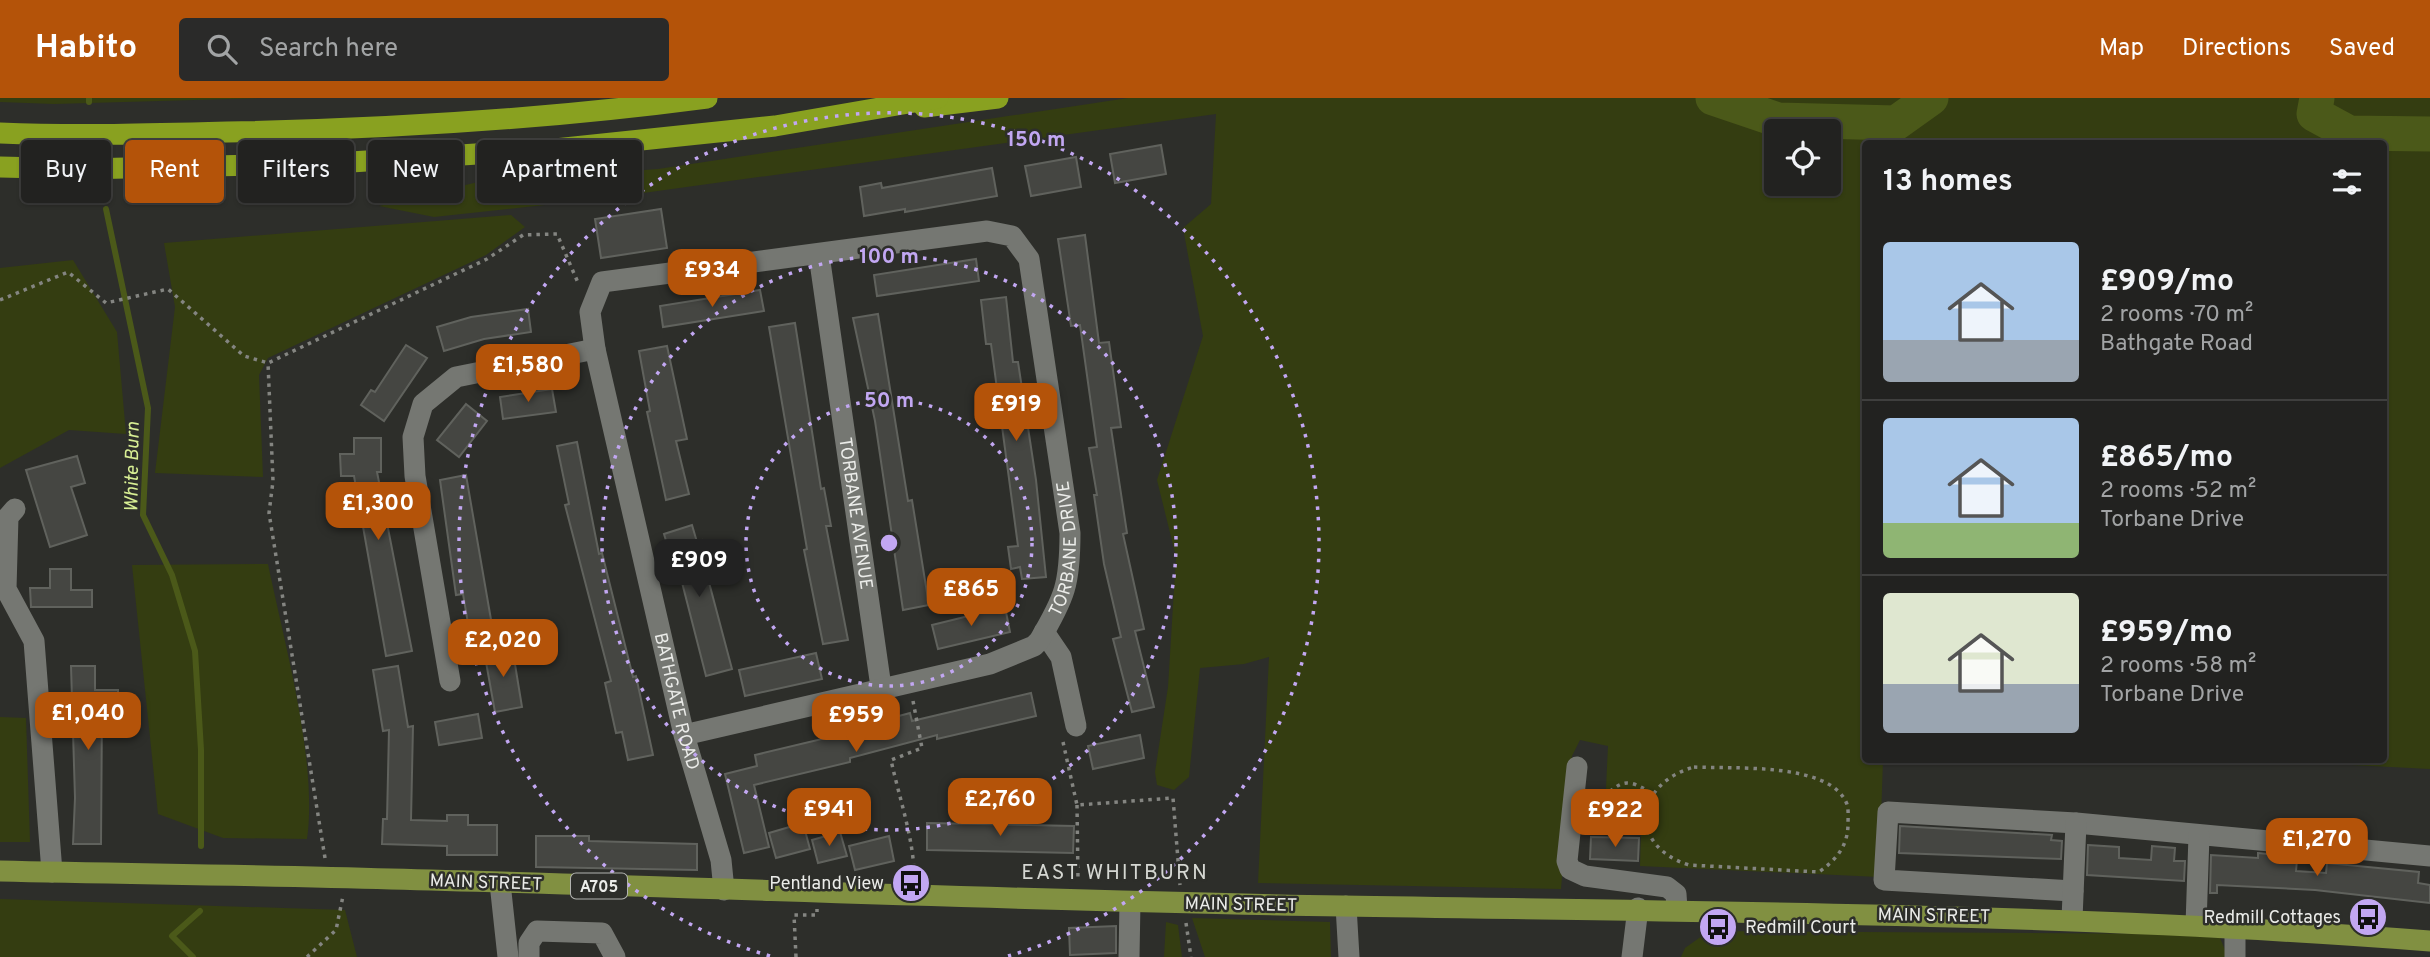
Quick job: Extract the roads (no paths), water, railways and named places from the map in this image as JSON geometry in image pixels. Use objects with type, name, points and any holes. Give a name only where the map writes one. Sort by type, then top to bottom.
[{"type":"highway","points":[[0,134],[63,136],[338,130],[582,115],[707,98]]},
{"type":"highway","points":[[775,126],[938,98]]},
{"type":"highway","points":[[0,167],[83,170],[335,163],[555,149],[775,126],[998,98]]},
{"type":"main road","name":"A705","points":[[0,871],[52,872]]},
{"type":"main road","name":"MAIN STREET","points":[[52,872],[1079,901],[1638,908],[2072,919],[2235,926],[2430,941]]},
{"type":"street","name":"TORBANE DRIVE","points":[[595,349],[590,312],[602,282],[987,231],[1012,236],[1029,259],[1070,533],[1070,574],[1062,602],[1034,646],[990,664],[881,687],[684,735]]},
{"type":"street","name":"TORBANE AVENUE","points":[[819,255],[881,687]]},
{"type":"street","points":[[450,681],[415,476],[413,437],[423,404],[456,376],[595,349]]},
{"type":"street","name":"BATHGATE ROAD","points":[[595,349],[684,735],[721,860],[724,890]]},
{"type":"street","points":[[15,509],[8,517],[6,589],[9,600],[20,613],[34,641],[52,872]]},
{"type":"street","points":[[1044,632],[1061,657],[1068,727]]},
{"type":"street","points":[[1577,767],[1567,861],[1570,869],[1585,876],[1667,887],[1676,894],[1677,909]]},
{"type":"street","points":[[2073,891],[1884,880],[1888,812],[2077,823],[2430,856]]},
{"type":"street","points":[[2072,919],[2077,823]]},
{"type":"street","points":[[2196,925],[2199,835]]},
{"type":"street","points":[[500,883],[508,957]]},
{"type":"street","points":[[1129,957],[1137,902]]},
{"type":"street","points":[[1346,906],[1349,957]]},
{"type":"street","points":[[1632,957],[1638,908]]},
{"type":"street","points":[[2235,926],[2235,957]]},
{"type":"street","points":[[529,957],[529,943],[537,931],[602,933],[615,957]]},
{"type":"waterway","points":[[1713,98],[1778,120],[1896,123],[1931,98]]},
{"type":"waterway","points":[[2317,98],[2314,114],[2349,133],[2430,134]]},
{"type":"waterway","name":"White Burn","points":[[106,209],[148,408],[143,515],[172,575],[195,651],[201,750],[201,846]]},
{"type":"waterway","name":"White Burn","points":[[193,957],[172,936],[200,911]]},
{"type":"place","name":"Pentland View","points":[[911,883]]},
{"type":"place","name":"Redmill Cottages","points":[[2368,917]]},
{"type":"place","name":"Redmill Court","points":[[1718,927]]},
{"type":"district","name":"EAST WHITBURN","points":[[1115,872]]}]
